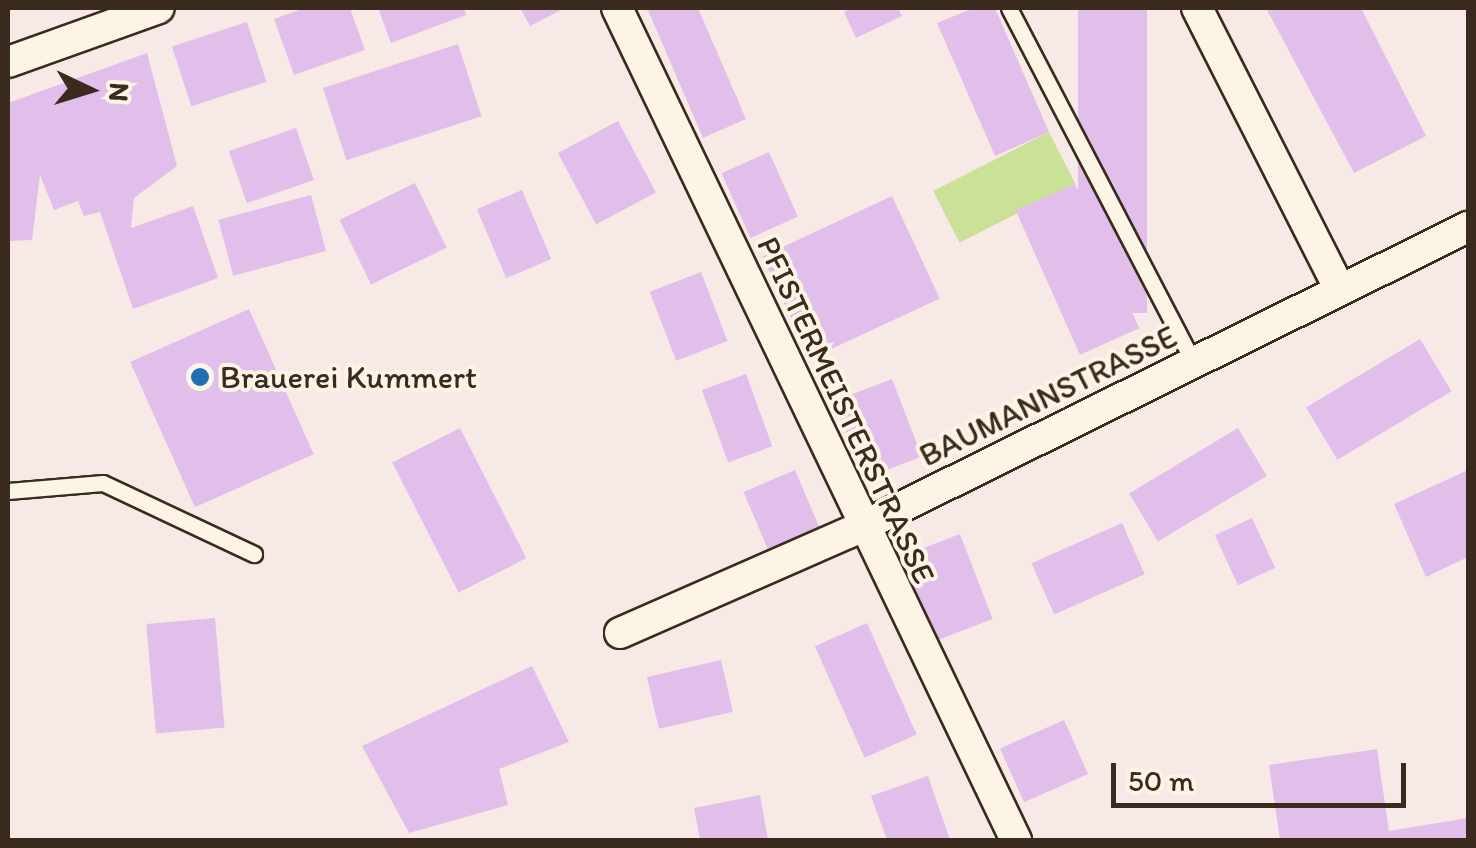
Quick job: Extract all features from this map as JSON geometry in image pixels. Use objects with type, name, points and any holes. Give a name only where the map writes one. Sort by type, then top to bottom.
[{"type":"street","points":[[8,62],[159,8]]},
{"type":"street","name":"PFISTERMEISTERSTRASSE","points":[[618,8],[860,528],[1016,840]]},
{"type":"street","points":[[1197,8],[1338,286]]},
{"type":"street","name":"BAUMANNSTRASSE","points":[[620,634],[860,528],[1338,286],[1468,227]]},
{"type":"lane","points":[[1009,8],[1194,362]]},
{"type":"lane","points":[[8,491],[103,483],[254,554]]},
{"type":"green space","points":[[1049,132],[1075,184],[960,243],[933,191]]},
{"type":"building","points":[[305,8],[350,8],[365,50],[294,75],[274,19]]},
{"type":"building","points":[[378,8],[464,8],[466,15],[391,43]]},
{"type":"building","points":[[520,8],[565,8],[530,26]]},
{"type":"building","points":[[647,8],[698,8],[746,119],[703,138]]},
{"type":"building","points":[[853,8],[898,8],[902,16],[856,38],[844,12]]},
{"type":"building","points":[[974,8],[995,8],[1049,132],[995,156],[937,23]]},
{"type":"building","points":[[1078,8],[1147,8],[1147,313],[1078,313]]},
{"type":"building","points":[[1266,8],[1361,8],[1426,136],[1354,173]]},
{"type":"building","points":[[247,22],[266,82],[191,106],[172,46]]},
{"type":"building","points":[[458,44],[481,116],[346,160],[323,88]]},
{"type":"building","points":[[147,53],[177,166],[134,198],[131,228],[193,206],[218,278],[133,309],[100,212],[84,216],[78,201],[54,210],[40,175],[32,240],[8,241],[8,103]]},
{"type":"building","points":[[618,121],[656,193],[596,224],[558,153]]},
{"type":"building","points":[[296,128],[314,180],[247,203],[229,151]]},
{"type":"building","points":[[769,152],[798,217],[750,238],[721,173]]},
{"type":"building","points":[[415,183],[447,248],[371,285],[340,220]]},
{"type":"building","points":[[1075,184],[1139,328],[1080,355],[1016,210]]},
{"type":"building","points":[[522,190],[551,259],[506,278],[477,209]]},
{"type":"building","points":[[311,195],[326,251],[233,276],[218,220]]},
{"type":"building","points":[[892,196],[940,298],[810,359],[762,256]]},
{"type":"building","points":[[701,272],[728,341],[676,361],[650,292]]},
{"type":"building","points":[[249,309],[314,454],[195,507],[130,362]]},
{"type":"building","points":[[1420,339],[1451,391],[1337,460],[1306,408]]},
{"type":"building","points":[[746,374],[772,446],[728,462],[702,390]]},
{"type":"building","points":[[892,379],[922,456],[864,479],[834,401]]},
{"type":"building","points":[[460,428],[526,558],[459,593],[392,463]]},
{"type":"building","points":[[1238,428],[1267,476],[1158,541],[1129,493]]},
{"type":"building","points":[[795,470],[822,534],[770,555],[743,492]]},
{"type":"building","points":[[1468,470],[1468,557],[1426,577],[1394,504]]},
{"type":"building","points":[[1252,518],[1275,568],[1238,585],[1215,535]]},
{"type":"building","points":[[1122,523],[1145,574],[1054,614],[1032,563]]},
{"type":"building","points":[[960,534],[993,619],[935,641],[902,556]]},
{"type":"building","points":[[215,618],[225,728],[156,734],[146,624]]},
{"type":"building","points":[[867,623],[917,734],[865,758],[815,646]]},
{"type":"building","points":[[721,660],[733,712],[659,729],[647,677]]},
{"type":"building","points":[[532,666],[569,742],[499,769],[508,805],[409,833],[362,746]]},
{"type":"building","points":[[1064,720],[1088,774],[1024,802],[1000,748]]},
{"type":"building","points":[[1377,749],[1389,831],[1468,818],[1468,840],[1280,840],[1269,765]]},
{"type":"building","points":[[928,776],[950,840],[887,840],[871,796]]},
{"type":"building","points":[[760,795],[768,840],[700,840],[694,808]]},
{"type":"place","name":"Brauerei Kummert","points":[[200,377]]}]
